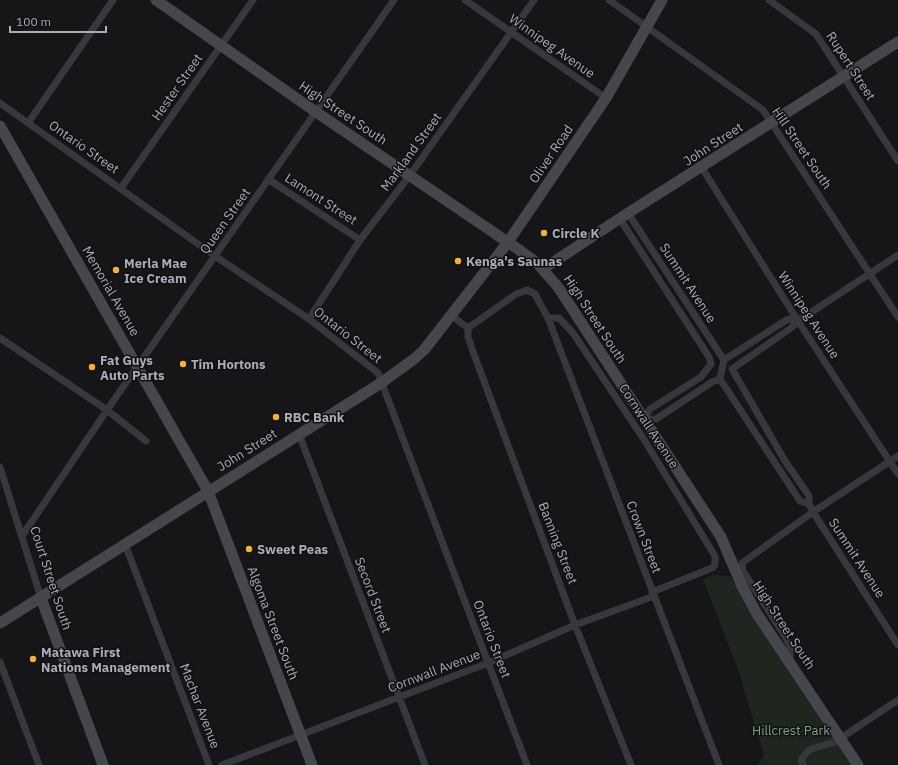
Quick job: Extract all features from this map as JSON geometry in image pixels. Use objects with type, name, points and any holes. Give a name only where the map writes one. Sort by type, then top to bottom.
[{"type":"main road","name":"High Street South","points":[[156,0],[316,112],[508,242],[543,269],[558,287],[721,537],[742,586],[753,607],[858,765]]},
{"type":"main road","name":"Oliver Road","points":[[452,316],[508,242],[606,98],[662,0]]},
{"type":"main road","name":"John Street","points":[[543,269],[898,42]]},
{"type":"main road","name":"Memorial Avenue","points":[[0,126],[208,491]]},
{"type":"main road","name":"John Street","points":[[0,622],[41,598],[381,383],[414,359],[452,316]]},
{"type":"main road","name":"Algoma Street South","points":[[208,491],[312,765]]},
{"type":"main road","name":"Court Street South","points":[[41,598],[103,765]]},
{"type":"street","points":[[28,123],[113,0]]},
{"type":"street","name":"Hester Street","points":[[121,188],[253,0]]},
{"type":"street","name":"Queen Street","points":[[22,536],[107,410],[394,0]]},
{"type":"street","name":"Winnipeg Avenue","points":[[465,0],[606,98]]},
{"type":"street","name":"Markland Street","points":[[309,319],[360,240],[410,175],[534,0]]},
{"type":"street","name":"Hill Street South","points":[[609,0],[762,110],[772,122],[898,317]]},
{"type":"street","name":"Rupert Street","points":[[769,0],[816,34],[898,161]]},
{"type":"street","name":"Ontario Street","points":[[0,103],[215,256],[309,319],[378,373],[527,765]]},
{"type":"street","name":"Winnipeg Avenue","points":[[702,168],[798,321],[898,474]]},
{"type":"street","name":"Lamont Street","points":[[268,179],[360,240]]},
{"type":"street","name":"Summit Avenue","points":[[624,216],[727,358]]},
{"type":"street","name":"Summit Avenue","points":[[624,216],[709,357],[711,364],[701,377],[650,409],[644,420]]},
{"type":"street","points":[[644,420],[656,419],[712,382],[720,379],[727,358],[788,319],[798,321],[898,255]]},
{"type":"street","points":[[452,316],[468,328],[516,294],[527,290],[535,294],[548,318]]},
{"type":"street","name":"Crown Street","points":[[548,318],[719,765]]},
{"type":"street","name":"Cornwall Avenue","points":[[222,765],[488,663],[575,625],[653,594],[712,568],[715,564],[715,556],[643,438],[573,333],[559,318],[548,318]]},
{"type":"street","name":"Summit Avenue","points":[[798,321],[791,328],[732,369],[785,461],[809,496],[808,504]]},
{"type":"street","name":"Banning Street","points":[[468,328],[468,336],[575,625],[631,765]]},
{"type":"street","points":[[0,338],[107,410],[146,441]]},
{"type":"street","name":"Summit Avenue","points":[[720,379],[800,501],[808,504],[898,645]]},
{"type":"street","name":"Secord Street","points":[[299,434],[425,765]]},
{"type":"street","points":[[790,662],[790,648],[786,638],[741,566],[744,560],[898,456]]},
{"type":"street","points":[[777,466],[785,461]]},
{"type":"street","name":"Court Street South","points":[[0,467],[41,598]]},
{"type":"street","name":"Machar Avenue","points":[[125,544],[209,765]]},
{"type":"street","points":[[0,662],[39,765]]},
{"type":"street","points":[[803,765],[801,760],[807,752],[829,745],[898,700]]},
{"type":"green space","name":"Hillcrest Park","points":[[714,575],[730,576],[759,626],[854,765],[758,765],[764,755],[738,669],[703,579]]},
{"type":"place","name":"Circle K","points":[[544,233]]},
{"type":"place","name":"Kenga's Saunas","points":[[458,261]]},
{"type":"place","name":"Merla Mae Ice Cream","points":[[116,270]]},
{"type":"place","name":"Tim Hortons","points":[[183,364]]},
{"type":"place","name":"Fat Guys Auto Parts","points":[[92,367]]},
{"type":"place","name":"RBC Bank","points":[[276,417]]},
{"type":"place","name":"Sweet Peas","points":[[249,549]]},
{"type":"place","name":"Matawa First Nations Management","points":[[33,659]]}]
